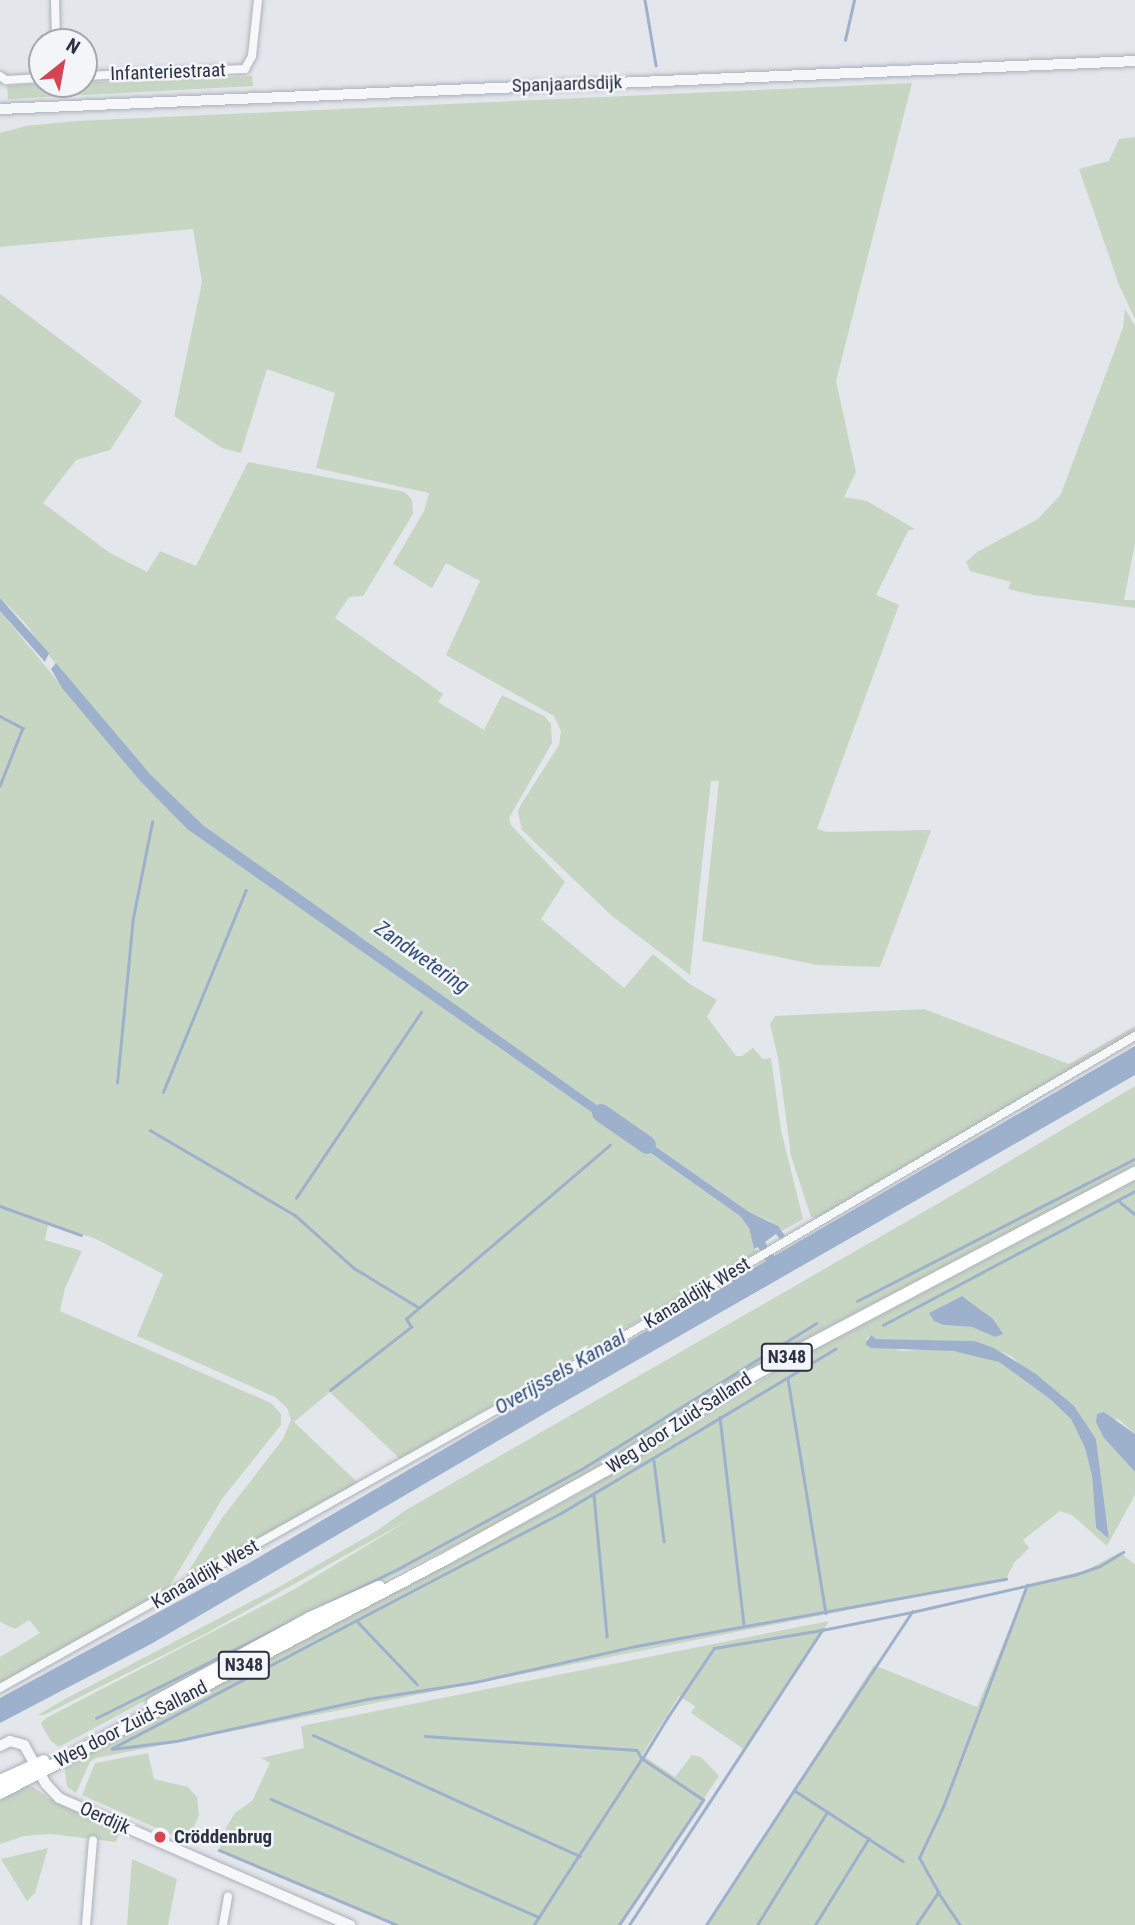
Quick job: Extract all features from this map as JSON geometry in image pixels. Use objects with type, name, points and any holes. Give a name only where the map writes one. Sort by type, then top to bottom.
[{"type":"main road","name":"Weg door Zuid-Salland","points":[[0,1793],[38,1768],[447,1558],[606,1470],[753,1375],[1135,1173]]},
{"type":"main road","name":"Weg door Zuid-Salland","points":[[0,1781],[38,1768]]},
{"type":"street","points":[[55,0],[56,28]]},
{"type":"street","name":"Infanteriestraat","points":[[98,75],[245,69],[250,64],[258,0]]},
{"type":"street","name":"Spanjaardsdijk","points":[[0,108],[1135,61]]},
{"type":"street","points":[[0,76],[6,80],[28,79]]},
{"type":"street","name":"Kanaaldijk West","points":[[0,1688],[561,1374],[771,1249],[831,1217],[1135,1035]]},
{"type":"street","name":"Oerdijk","points":[[0,1746],[10,1741],[21,1743],[50,1790],[59,1798],[350,1925]]},
{"type":"street","points":[[86,1925],[93,1840]]},
{"type":"street","points":[[223,1925],[228,1896]]},
{"type":"green space","points":[[252,76],[253,86],[98,94],[98,82]]},
{"type":"green space","points":[[912,83],[836,381],[856,472],[844,497],[867,501],[915,529],[908,531],[876,595],[899,605],[817,829],[827,832],[931,830],[880,967],[817,965],[702,941],[719,781],[711,781],[690,975],[612,916],[522,830],[518,812],[520,806],[559,745],[561,731],[554,716],[446,655],[480,581],[446,563],[432,588],[393,564],[424,511],[429,493],[316,468],[335,393],[267,369],[241,453],[222,448],[174,416],[202,282],[193,229],[0,247],[0,133],[26,126],[76,121]]},
{"type":"green space","points":[[28,85],[28,98],[8,99],[7,86]]},
{"type":"green space","points":[[1135,137],[1135,319],[1119,285],[1079,169],[1109,161],[1119,139]]},
{"type":"green space","points":[[0,294],[142,401],[110,450],[76,460],[43,503],[110,553],[147,572],[160,551],[196,566],[248,462],[405,492],[412,500],[413,514],[363,596],[349,597],[335,618],[443,694],[438,702],[484,730],[502,695],[544,716],[551,724],[552,743],[509,818],[511,825],[565,882],[541,919],[624,988],[653,954],[691,985],[717,1000],[707,1017],[736,1056],[742,1056],[753,1048],[763,1059],[771,1058],[781,1130],[803,1219],[782,1231],[770,1221],[749,1212],[258,867],[204,826],[151,775],[50,657],[24,622],[0,598]]},
{"type":"green space","points":[[1125,309],[1135,326],[1135,543],[1124,600],[1135,600],[1135,608],[1034,595],[1008,589],[1011,582],[970,571],[966,562],[977,552],[1038,519],[1061,494],[1123,328]]},
{"type":"green space","points":[[0,611],[141,782],[187,829],[740,1216],[749,1228],[754,1249],[759,1251],[400,1459],[330,1392],[294,1422],[358,1483],[188,1580],[186,1575],[222,1518],[283,1439],[291,1420],[287,1408],[275,1397],[137,1336],[163,1274],[94,1238],[48,1225],[45,1240],[82,1251],[65,1288],[60,1311],[271,1403],[281,1414],[281,1425],[222,1499],[166,1592],[0,1684],[0,1657],[40,1633],[29,1620],[15,1629],[0,1622]]},
{"type":"green space","points":[[924,1009],[1069,1064],[1135,1026],[1135,1034],[817,1218],[811,1217],[791,1156],[778,1058],[770,1024],[775,1016]]},
{"type":"green space","points":[[1135,1086],[1135,1166],[783,1351],[719,1388],[579,1480],[448,1549],[258,1640],[59,1747],[44,1730],[41,1723],[46,1718],[293,1590],[414,1517],[205,1634],[44,1715],[38,1715],[65,1699],[279,1587],[375,1532],[406,1510],[951,1196]]},
{"type":"green space","points":[[1135,1181],[1135,1434],[1117,1418],[1104,1438],[1135,1472],[1135,1495],[1107,1546],[1072,1515],[1060,1511],[1023,1540],[1029,1548],[1014,1563],[1006,1579],[96,1758],[90,1762],[76,1793],[67,1787],[64,1763],[207,1691],[577,1495],[786,1365]],"holes":[[[962,1296],[980,1309],[995,1337],[972,1327],[944,1325],[944,1305]],[[871,1335],[876,1339],[975,1341],[1011,1356],[1096,1439],[1109,1539],[1096,1528],[1092,1476],[1085,1448],[1071,1419],[1050,1399],[999,1362],[976,1354],[932,1349],[902,1351],[866,1339]]]},
{"type":"green space","points":[[1120,1552],[1135,1565],[1135,1925],[706,1925],[874,1665],[977,1707],[1028,1584],[1085,1571]]},
{"type":"green space","points":[[829,1621],[745,1750],[691,1713],[695,1706],[679,1696],[642,1755],[675,1777],[692,1755],[701,1757],[719,1776],[619,1925],[396,1925],[219,1850],[227,1826],[235,1813],[252,1801],[270,1763],[261,1758],[304,1748],[301,1726]]},
{"type":"green space","points":[[148,1753],[154,1779],[188,1787],[197,1797],[199,1815],[188,1842],[82,1795],[95,1763]]},
{"type":"green space","points":[[23,1785],[34,1787],[48,1798],[121,1829],[116,1842],[51,1834],[24,1836],[0,1844],[0,1797]]},
{"type":"green space","points":[[48,1848],[35,1893],[27,1901],[1,1859]]},
{"type":"green space","points":[[132,1859],[177,1879],[168,1925],[127,1925]]},
{"type":"water","points":[[0,598],[49,653],[45,662],[0,611]]},
{"type":"water","points":[[56,663],[151,775],[204,826],[622,1123],[617,1130],[187,829],[141,782],[62,688],[51,669]]},
{"type":"water","points":[[1135,1046],[1135,1075],[559,1405],[151,1644],[0,1723],[0,1698],[249,1563],[766,1261],[758,1247],[754,1249],[749,1228],[740,1216],[625,1135],[629,1128],[749,1212],[778,1226],[785,1236],[780,1239],[776,1234],[765,1242],[774,1256]]},
{"type":"water","points":[[962,1296],[993,1319],[1003,1334],[995,1337],[972,1327],[944,1325],[934,1321],[929,1313]]},
{"type":"water","points":[[871,1335],[876,1339],[975,1341],[994,1348],[1036,1374],[1074,1406],[1096,1439],[1109,1539],[1096,1528],[1092,1476],[1085,1448],[1071,1419],[1050,1399],[999,1362],[953,1351],[871,1348],[865,1344]]},
{"type":"water","points":[[1104,1412],[1135,1434],[1135,1472],[1104,1438],[1096,1422],[1097,1414]]},
{"type":"waterway","points":[[645,0],[656,65]]},
{"type":"waterway","points":[[845,40],[854,0]]},
{"type":"waterway","points":[[0,716],[23,728],[0,786]]},
{"type":"waterway","points":[[117,1083],[133,918],[152,822]]},
{"type":"waterway","points":[[163,1092],[246,890]]},
{"type":"waterway","points":[[296,1198],[421,1012]]},
{"type":"waterway","name":"Zandwetering","points":[[601,1113],[647,1145]]},
{"type":"waterway","points":[[150,1130],[295,1215],[354,1268],[418,1307]]},
{"type":"waterway","points":[[330,1390],[411,1327],[406,1319],[610,1145]]},
{"type":"waterway","points":[[857,1301],[1135,1159]]},
{"type":"waterway","points":[[883,1325],[1135,1191]]},
{"type":"waterway","points":[[1120,1202],[1135,1214]]},
{"type":"waterway","points":[[0,1206],[81,1235]]},
{"type":"waterway","points":[[96,1718],[403,1566],[585,1467],[816,1323]]},
{"type":"waterway","points":[[836,1349],[562,1513],[112,1749],[176,1741],[367,1699],[475,1682],[636,1646],[1006,1579]]},
{"type":"waterway","points":[[788,1379],[826,1613]]},
{"type":"waterway","points":[[720,1417],[744,1626]]},
{"type":"waterway","points":[[654,1461],[664,1541]]},
{"type":"waterway","points":[[594,1495],[607,1636]]},
{"type":"waterway","points":[[794,1790],[912,1612],[1074,1575],[1100,1566],[1123,1552]]},
{"type":"waterway","points":[[938,1892],[919,1858],[943,1807],[1027,1585]]},
{"type":"waterway","points":[[629,1925],[822,1630],[912,1612]]},
{"type":"waterway","points":[[357,1621],[417,1684]]},
{"type":"waterway","points":[[619,1925],[703,1800],[642,1759],[714,1648],[822,1630]]},
{"type":"waterway","points":[[313,1735],[580,1856]]},
{"type":"waterway","points":[[425,1736],[637,1750],[642,1759],[534,1925]]},
{"type":"waterway","points":[[706,1925],[794,1790],[903,1861]]},
{"type":"waterway","points":[[271,1799],[539,1917]]},
{"type":"waterway","points":[[757,1925],[827,1812]]},
{"type":"waterway","points":[[815,1925],[869,1838]]},
{"type":"waterway","points":[[219,1850],[397,1925]]},
{"type":"waterway","points":[[916,1925],[938,1892],[960,1925]]},
{"type":"place","name":"Cröddenbrug","points":[[160,1837]]},
{"type":"water label","name":"Overijssels Kanaal","points":[[560,1372]]}]
